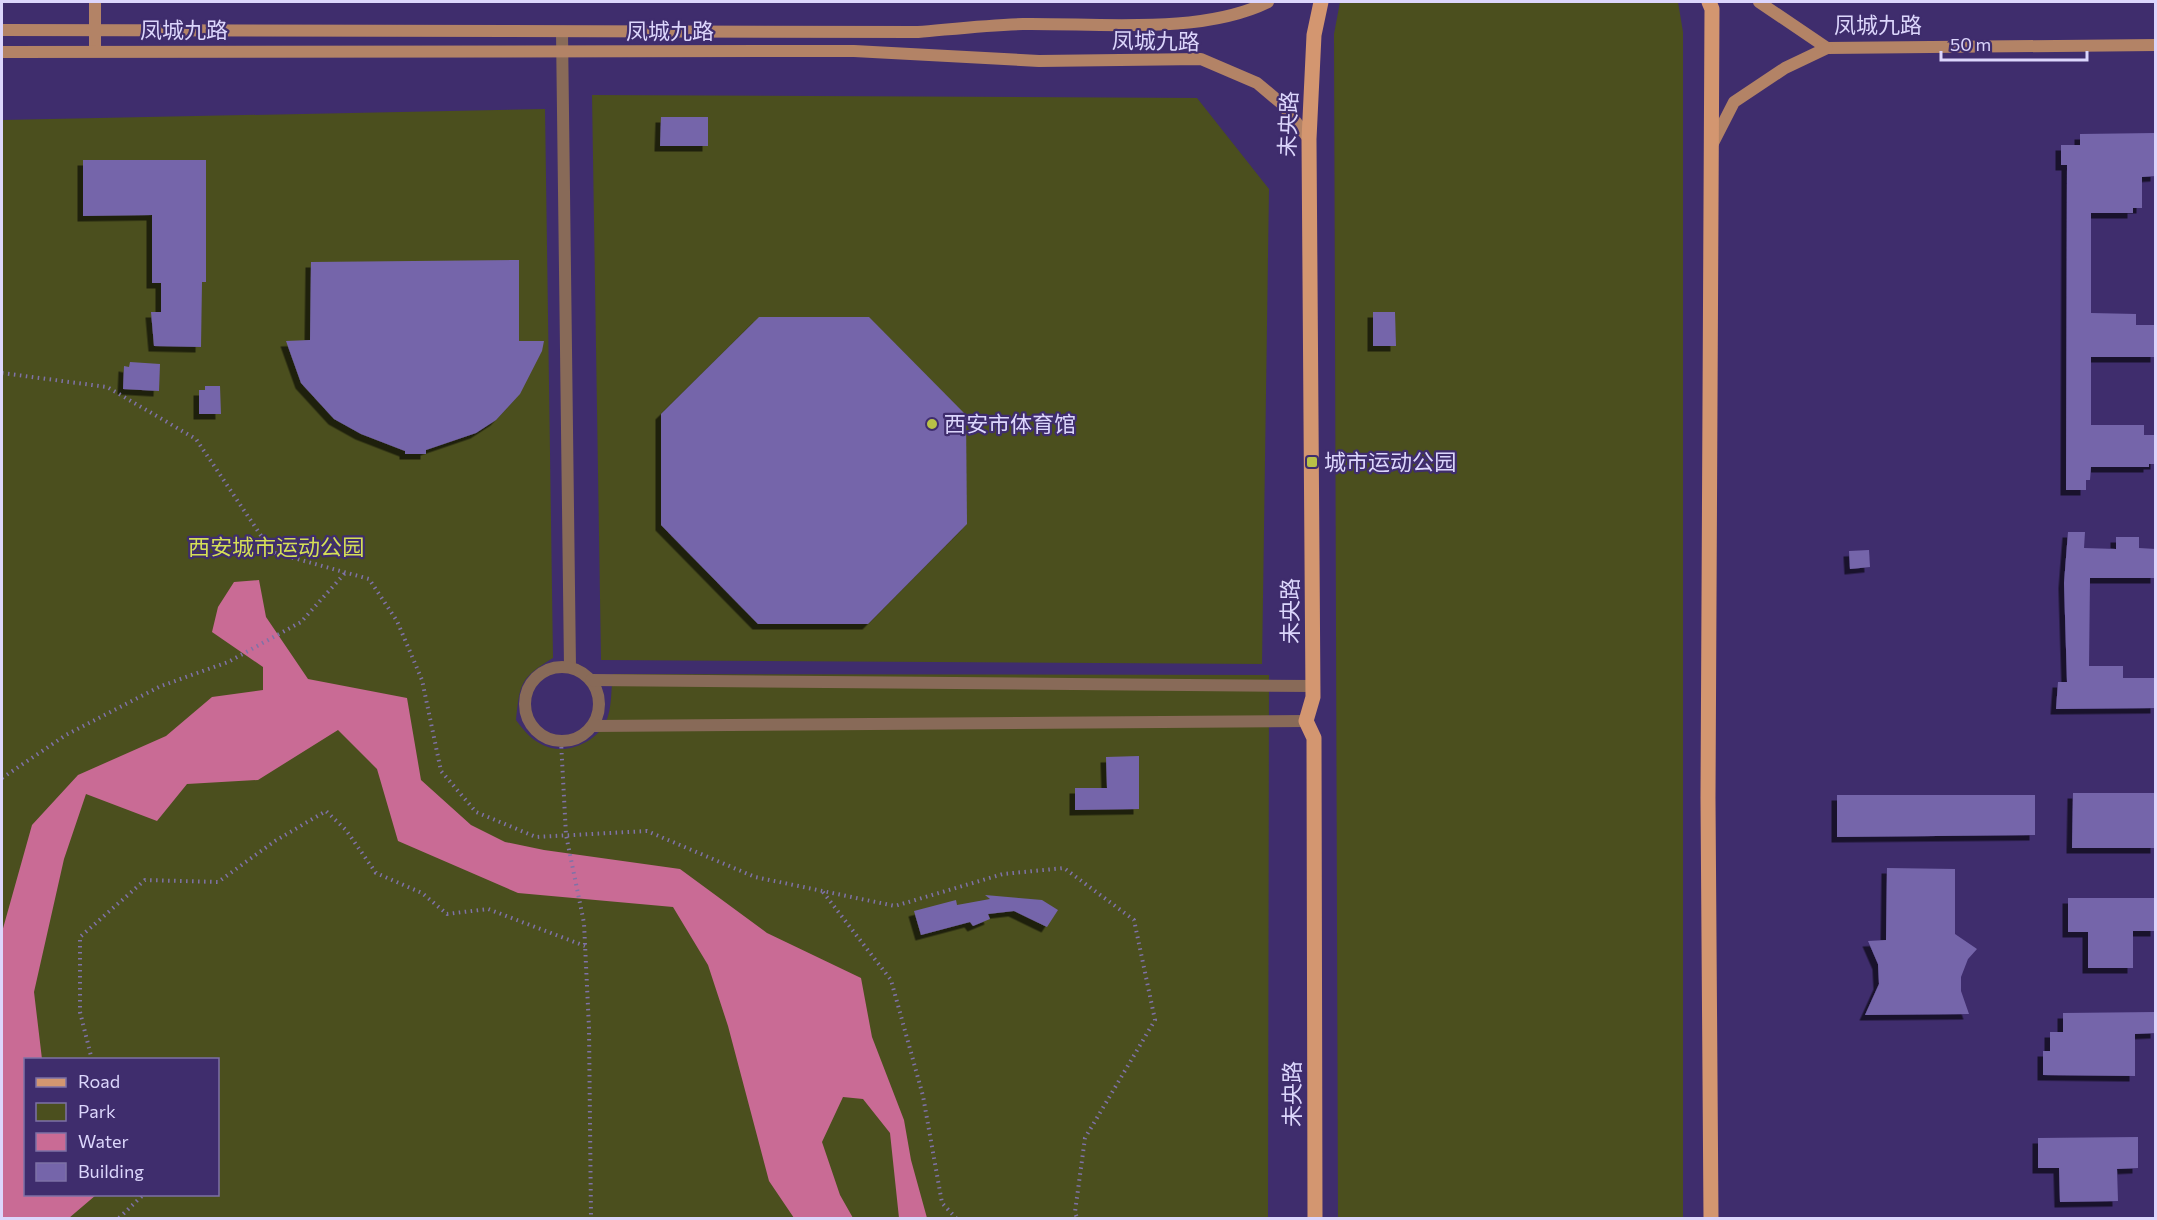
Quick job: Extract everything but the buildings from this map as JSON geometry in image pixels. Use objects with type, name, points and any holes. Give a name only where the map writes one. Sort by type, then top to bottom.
[{"type":"main road","name":"未央路","points":[[1315,1218],[1314,738],[1306,721],[1313,698],[1309,139],[1314,35],[1321,2]]},
{"type":"main road","points":[[1709,2],[1712,9],[1708,798],[1711,1218]]},
{"type":"street","points":[[95,2],[95,51]]},
{"type":"street","name":"凤城九路","points":[[2,30],[918,32],[1020,24],[1203,23],[1248,12],[1268,2]]},
{"type":"street","name":"凤城九路","points":[[1759,2],[1827,48],[2156,45]]},
{"type":"street","points":[[562,32],[570,667]]},
{"type":"street","points":[[1711,148],[1734,102],[1785,68],[1827,48]]},
{"type":"street","name":"凤城九路","points":[[2,52],[854,51],[1039,61],[1201,59],[1257,84],[1282,104],[1309,139]]},
{"type":"street","points":[[557,667],[570,667],[591,680],[600,703],[598,715],[592,726],[573,740],[561,741],[539,733],[526,713],[525,701],[528,689],[535,678],[557,667]]},
{"type":"street","points":[[591,680],[1313,686]]},
{"type":"street","points":[[592,726],[1306,721]]},
{"type":"path","points":[[2,373],[107,387],[196,438],[272,552],[369,579],[397,621],[422,680],[441,771],[476,812],[536,837],[647,831],[755,877],[895,906],[1004,874],[1064,868],[1134,920],[1155,1020],[1085,1138],[1075,1212],[1077,1218]]},
{"type":"path","points":[[2,778],[66,735],[98,718],[161,686],[228,662],[301,622],[346,572]]},
{"type":"path","points":[[561,741],[566,835],[584,923],[591,1218]]},
{"type":"path","points":[[92,1058],[80,1012],[80,936],[145,880],[218,882],[275,841],[326,811],[346,830],[376,873],[422,893],[447,914],[488,909],[585,946]]},
{"type":"path","points":[[823,891],[891,980],[923,1096],[942,1203],[956,1218]]},
{"type":"path","points":[[119,1218],[142,1196]]},
{"type":"green space","points":[[1340,2],[1678,2],[1683,32],[1683,1218],[1338,1218],[1334,34]]},
{"type":"green space","name":"西安市体育馆","points":[[592,95],[1197,98],[1269,189],[1262,664],[601,660]]},
{"type":"green space","name":"西安城市运动公园","points":[[545,109],[553,658],[534,671],[524,683],[516,720],[530,736],[543,745],[557,749],[575,747],[599,732],[608,716],[613,674],[1269,675],[1268,1218],[2,1218],[2,120]]},
{"type":"water","points":[[259,580],[266,617],[308,679],[407,698],[421,780],[471,825],[505,842],[544,850],[680,869],[767,933],[861,978],[872,1037],[904,1120],[911,1160],[927,1218],[899,1218],[890,1133],[863,1099],[843,1097],[822,1142],[840,1195],[853,1218],[794,1218],[769,1181],[728,1026],[708,965],[673,907],[518,893],[398,841],[377,769],[338,730],[258,780],[187,784],[157,821],[86,794],[64,859],[34,992],[42,1058],[24,1058],[24,1196],[95,1196],[69,1218],[3,1218],[2,932],[32,825],[78,775],[166,736],[212,697],[263,690],[263,667],[212,632],[218,607],[234,582]]},
{"type":"place","name":"西安市体育馆","points":[[932,424]]},
{"type":"place","name":"城市运动公园","points":[[1312,462]]}]
